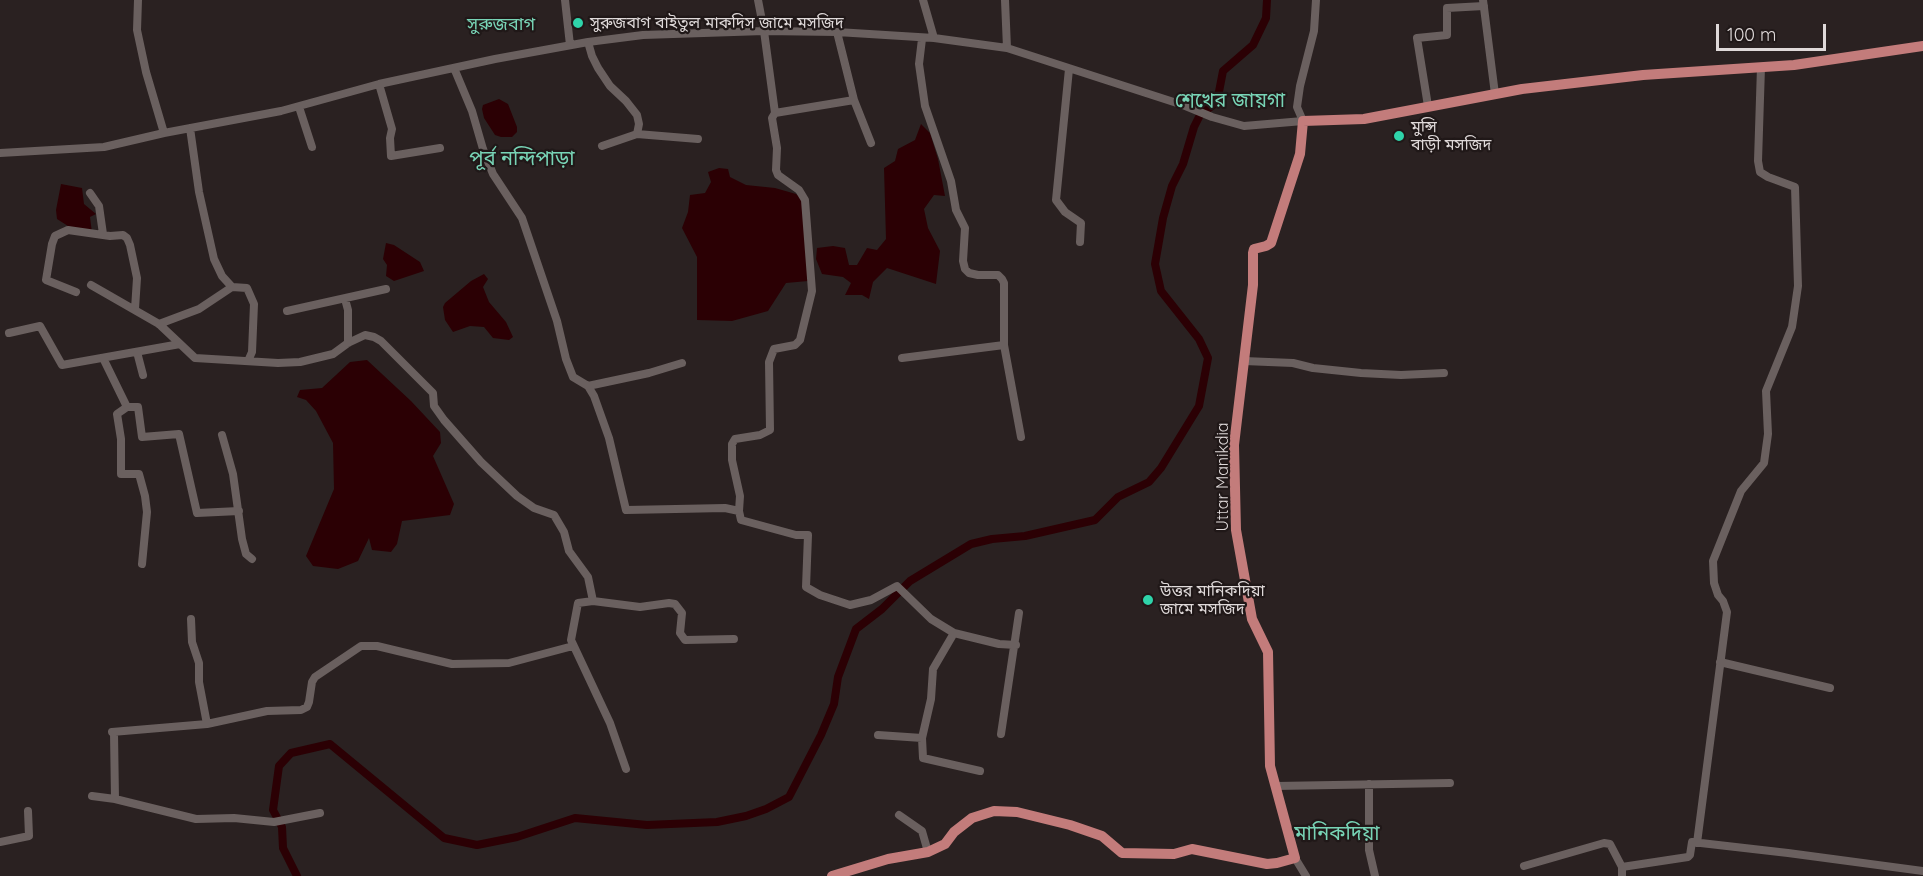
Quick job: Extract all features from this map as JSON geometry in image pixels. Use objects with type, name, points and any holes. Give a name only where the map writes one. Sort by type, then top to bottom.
[{"type":"main road","points":[[1303,121],[1391,116],[1428,106],[1495,94],[1643,75],[1841,59],[1923,46]]},
{"type":"main road","name":"Uttar Manikdia","points":[[1295,858],[1269,754],[1268,652],[1252,619],[1236,530],[1234,445],[1253,285],[1253,253],[1254,249],[1271,243],[1300,154],[1303,121]]},
{"type":"main road","points":[[832,876],[888,859],[928,852],[945,844],[954,832],[972,818],[994,811],[1017,812],[1070,825],[1102,836],[1122,853],[1174,854],[1192,849],[1267,864],[1285,862],[1295,858]]},
{"type":"street","points":[[138,0],[137,30],[146,72],[164,134]]},
{"type":"street","points":[[565,0],[570,45]]},
{"type":"street","points":[[758,0],[775,113],[772,118],[777,148],[776,170],[778,175],[799,190],[805,200],[812,291],[800,340],[795,345],[774,349],[769,362],[770,430],[760,435],[735,439],[732,444],[732,460],[740,496],[741,520],[796,535],[808,535],[806,587],[820,595],[850,605],[871,600],[897,586],[931,619],[954,633],[999,644],[1016,645]]},
{"type":"street","points":[[923,0],[934,38]]},
{"type":"street","points":[[1005,0],[1007,48]]},
{"type":"street","points":[[0,153],[104,147],[298,107],[379,84],[588,42],[643,35],[764,31],[837,32],[934,38],[1007,48],[1244,126],[1303,121],[1297,107],[1314,31],[1316,0]]},
{"type":"street","points":[[1428,106],[1417,38],[1447,35],[1447,8],[1483,3],[1495,94]]},
{"type":"street","points":[[837,32],[854,100],[871,143]]},
{"type":"street","points":[[922,39],[919,64],[927,117],[951,181],[956,210],[965,228],[963,261],[965,269],[969,273],[998,275],[1002,279],[1004,345],[1022,437]]},
{"type":"street","points":[[588,42],[592,56],[610,86],[626,100],[637,115],[639,124],[637,134]]},
{"type":"street","points":[[1697,843],[1727,612],[1714,584],[1713,561],[1742,491],[1764,463],[1768,434],[1766,391],[1792,327],[1798,286],[1796,187],[1760,172],[1758,160],[1761,67]]},
{"type":"street","points":[[454,68],[472,111],[493,174],[522,218],[557,321],[573,377],[588,386],[594,396],[609,438],[626,510],[725,508],[739,511]]},
{"type":"street","points":[[1069,69],[1056,200],[1065,212],[1081,223],[1080,242]]},
{"type":"street","points":[[379,84],[392,129],[391,156],[440,148]]},
{"type":"street","points":[[775,113],[854,100]]},
{"type":"street","points":[[298,107],[312,147]]},
{"type":"street","points":[[190,128],[199,192],[214,259],[222,276],[232,287]]},
{"type":"street","points":[[602,146],[637,134],[698,139]]},
{"type":"street","points":[[90,193],[99,206],[103,234]]},
{"type":"street","points":[[76,292],[46,280],[55,236],[68,230],[123,235],[127,238],[136,278],[135,309]]},
{"type":"street","points":[[91,285],[159,324],[195,358],[300,362],[333,354],[364,335],[381,341],[432,393],[434,406],[481,462],[517,496],[534,508],[554,516],[564,532],[569,551],[588,577],[593,601]]},
{"type":"street","points":[[159,324],[199,309],[232,287],[247,288],[254,304],[252,352],[248,361]]},
{"type":"street","points":[[287,311],[386,289]]},
{"type":"street","points":[[345,299],[348,309],[348,343]]},
{"type":"street","points":[[9,333],[40,326],[62,365],[180,344]]},
{"type":"street","points":[[902,358],[1004,345]]},
{"type":"street","points":[[137,352],[143,375]]},
{"type":"street","points":[[103,358],[127,407]]},
{"type":"street","points":[[1244,361],[1293,363],[1313,368],[1362,373],[1444,373]]},
{"type":"street","points":[[588,386],[649,374],[682,363]]},
{"type":"street","points":[[142,564],[147,512],[145,496],[139,474],[122,474],[121,439],[117,414],[127,407],[138,407],[142,437],[179,434],[197,513],[239,511]]},
{"type":"street","points":[[222,435],[233,474],[246,554],[252,559]]},
{"type":"street","points":[[626,769],[610,723],[571,640],[578,603],[593,601],[640,607],[675,604],[682,613],[680,633],[685,640],[734,639]]},
{"type":"street","points":[[1001,734],[1019,613]]},
{"type":"street","points":[[191,619],[192,642],[199,663],[199,682],[207,724]]},
{"type":"street","points":[[954,633],[933,669],[931,699],[922,738],[922,758],[980,771]]},
{"type":"street","points":[[115,799],[113,733],[207,724],[267,711],[302,710],[309,702],[315,677],[361,646],[377,646],[452,664],[509,663],[573,646]]},
{"type":"street","points":[[1720,662],[1830,688]]},
{"type":"street","points":[[878,735],[922,738]]},
{"type":"street","points":[[1276,786],[1450,783]]},
{"type":"street","points":[[1369,784],[1369,850],[1375,876]]},
{"type":"street","points":[[92,807],[94,796],[196,819],[274,822],[320,813]]},
{"type":"street","points":[[0,842],[29,837],[28,811]]},
{"type":"street","points":[[899,815],[922,831],[928,852]]},
{"type":"street","points":[[1524,866],[1604,843],[1610,844],[1622,871],[1688,856],[1692,842],[1923,871]]},
{"type":"street","points":[[1295,858],[1306,876]]},
{"type":"shaded area","points":[[499,99],[508,104],[517,127],[517,132],[512,137],[495,135],[484,118],[483,105]]},
{"type":"shaded area","points":[[921,124],[930,133],[945,196],[934,195],[924,209],[928,228],[940,251],[936,284],[887,268],[873,282],[869,299],[862,295],[845,295],[851,283],[843,277],[822,274],[816,259],[817,248],[833,246],[845,248],[849,265],[857,265],[867,248],[877,250],[886,239],[884,168],[895,161],[898,149],[915,140]]},
{"type":"shaded area","points":[[719,168],[728,169],[730,177],[746,185],[775,188],[796,194],[804,200],[808,281],[786,283],[768,311],[732,321],[697,320],[697,257],[682,228],[688,212],[690,195],[705,193],[711,182],[708,172]]},
{"type":"shaded area","points":[[61,184],[82,188],[84,204],[96,214],[90,217],[92,233],[68,226],[57,219],[56,210]]},
{"type":"shaded area","points":[[386,243],[394,245],[420,262],[424,271],[394,281],[386,276],[387,265],[383,259]]},
{"type":"shaded area","points":[[484,274],[488,279],[483,287],[489,302],[506,322],[513,337],[509,340],[493,338],[484,327],[470,326],[453,332],[445,320],[443,307],[445,303],[471,281]]},
{"type":"shaded area","points":[[367,360],[440,432],[441,443],[433,456],[454,504],[450,515],[402,521],[397,544],[391,552],[372,550],[369,538],[358,561],[338,569],[313,566],[306,556],[334,489],[333,443],[316,411],[306,400],[297,397],[300,390],[322,388],[350,362]]},
{"type":"waterway","points":[[297,876],[283,848],[282,827],[273,810],[279,766],[291,753],[330,744],[444,838],[477,845],[517,837],[575,818],[647,825],[717,822],[766,809],[789,797],[821,735],[834,704],[838,677],[856,629],[882,609],[910,581],[971,544],[992,539],[1025,536],[1095,520],[1118,497],[1149,482],[1161,468],[1199,406],[1208,358],[1199,339],[1161,291],[1155,264],[1163,218],[1194,127],[1200,115],[1217,102],[1223,71],[1253,45],[1266,18],[1267,0]]},
{"type":"place","name":"সুরুজবাগ বাইতুল মাকদিস জামে মসজিদ","points":[[578,23]]},
{"type":"place","name":"মুন্সি বাড়ী মসজিদ","points":[[1399,136]]},
{"type":"place","name":"উত্তর মানিকদিয়া জামে মসজিদ","points":[[1148,600]]},
{"type":"district","name":"সুরুজবাগ","points":[[501,25]]},
{"type":"district","name":"শেখের জায়গা","points":[[1230,101]]},
{"type":"district","name":"পূর্ব নন্দিপাড়া","points":[[522,159]]},
{"type":"district","name":"মানিকদিয়া","points":[[1337,834]]}]
